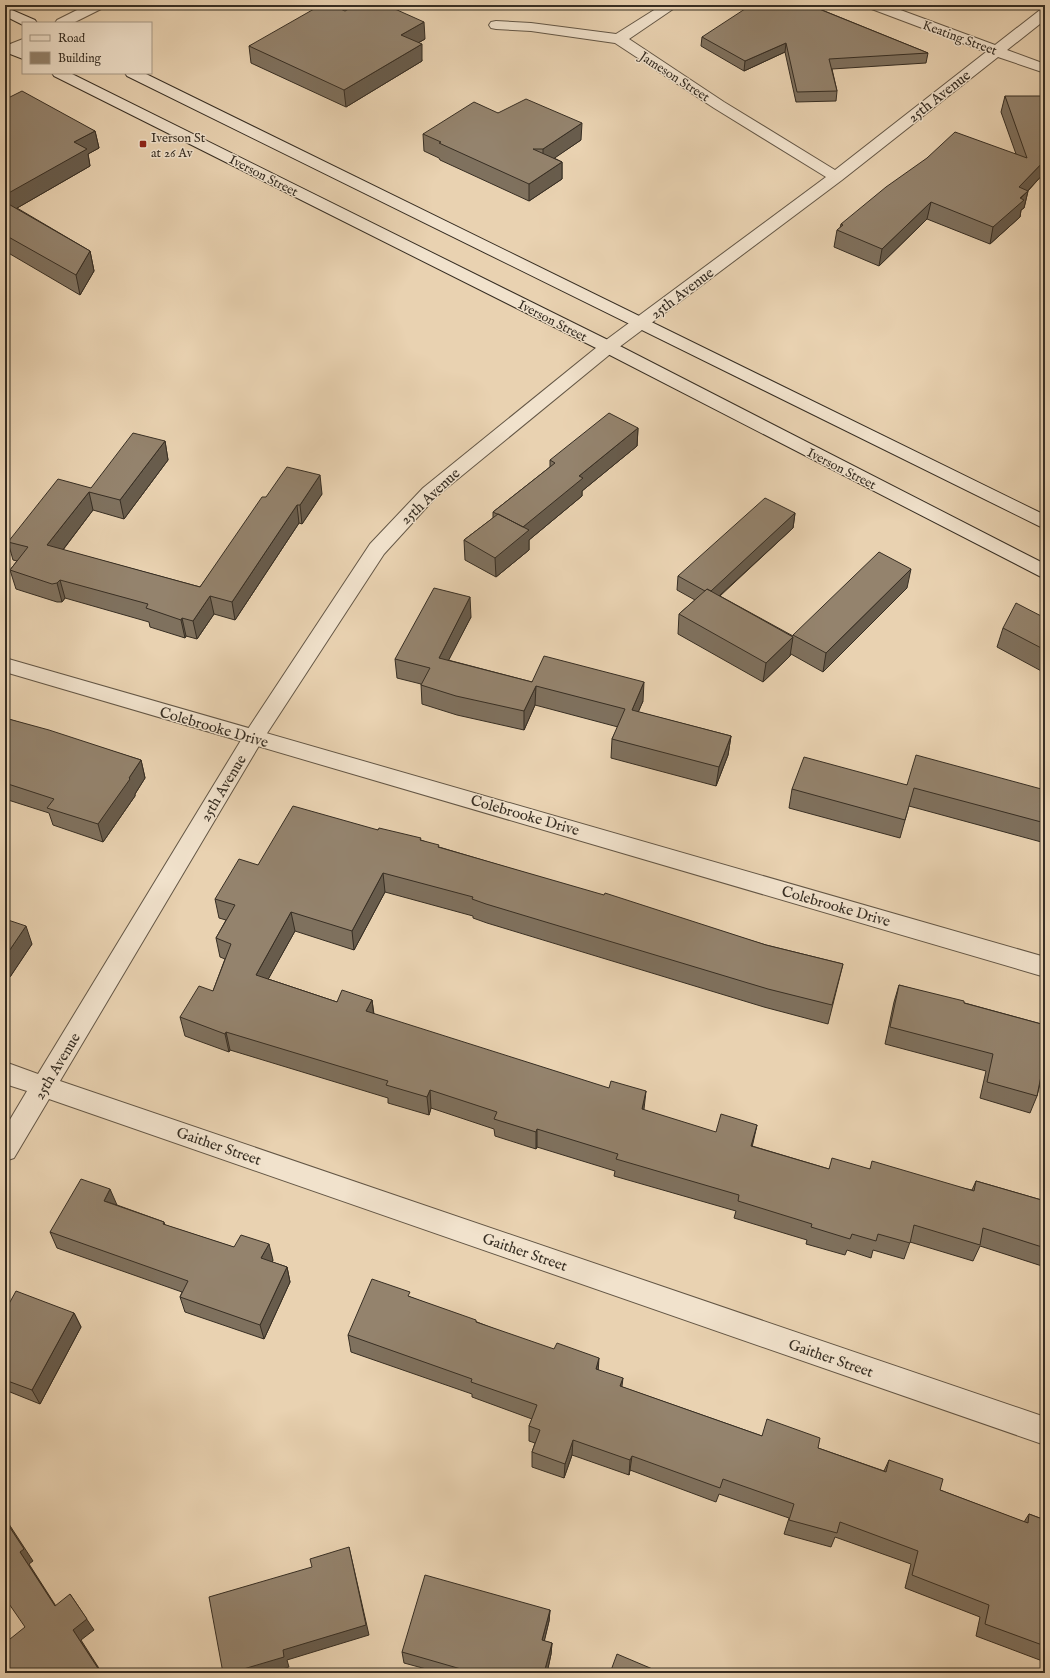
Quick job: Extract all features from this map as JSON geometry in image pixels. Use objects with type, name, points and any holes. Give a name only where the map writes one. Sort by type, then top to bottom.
[{"type":"street","points":[[64,22],[98,5]]},
{"type":"street","points":[[619,39],[672,5]]},
{"type":"street","name":"Keating Street","points":[[874,5],[1045,69]]},
{"type":"street","points":[[5,11],[28,22]]},
{"type":"street","name":"25th Avenue","points":[[5,1150],[45,1086],[253,738],[377,549],[398,525],[430,492],[608,348],[836,177],[1045,13]]},
{"type":"street","name":"Jameson Street","points":[[496,25],[531,27],[619,39],[719,105],[836,177]]},
{"type":"street","name":"Iverson Street","points":[[61,74],[608,348],[1045,572]]},
{"type":"street","points":[[134,74],[1045,523]]},
{"type":"street","name":"Colebrooke Drive","points":[[5,665],[1045,967]]},
{"type":"street","name":"Gaither Street","points":[[5,1073],[1045,1431]]},
{"type":"building","points":[[321,5],[332,5],[345,11],[356,5],[386,5],[424,22],[401,35],[422,44],[344,90],[249,46]]},
{"type":"building","points":[[751,5],[820,5],[823,6],[819,9],[928,53],[829,59],[837,91],[797,92],[786,43],[745,61],[702,37]]},
{"type":"building","points":[[22,91],[95,131],[74,142],[87,149],[5,195],[5,99]]},
{"type":"building","points":[[1005,96],[1045,96],[1045,160],[1019,187],[1028,191],[1020,198],[1024,200],[993,227],[931,202],[882,249],[837,230],[843,225],[841,224],[886,187],[927,158],[955,132],[1027,158]]},
{"type":"building","points":[[526,99],[582,123],[543,149],[533,149],[562,162],[529,184],[439,143],[441,142],[423,134],[474,102],[498,113]]},
{"type":"building","points":[[5,202],[90,251],[76,275],[5,235]]},
{"type":"building","points":[[609,413],[638,428],[579,476],[583,478],[523,527],[493,512],[555,463],[550,460]]},
{"type":"building","points":[[133,433],[165,441],[120,500],[89,492],[47,545],[200,587],[262,497],[266,497],[287,467],[320,475],[300,505],[297,505],[232,602],[210,596],[193,621],[182,618],[181,620],[146,608],[148,604],[60,580],[57,583],[52,584],[10,570],[28,547],[8,542],[58,479],[91,488]]},
{"type":"building","points":[[765,498],[795,513],[711,591],[707,589],[705,591],[678,576]]},
{"type":"building","points":[[498,514],[529,530],[495,558],[464,540]]},
{"type":"building","points":[[879,552],[911,569],[826,653],[793,635]]},
{"type":"building","points":[[434,588],[470,597],[439,658],[532,682],[544,656],[644,682],[632,710],[731,736],[719,767],[612,739],[625,709],[536,686],[524,711],[456,696],[421,685],[430,668],[395,659]]},
{"type":"building","points":[[707,589],[793,637],[766,663],[679,614]]},
{"type":"building","points":[[1016,603],[1045,618],[1045,650],[1003,628]]},
{"type":"building","points":[[5,718],[49,730],[141,760],[129,778],[130,779],[98,824],[47,808],[54,799],[5,783]]},
{"type":"building","points":[[916,755],[1045,790],[1045,823],[914,788],[905,820],[792,789],[804,757],[907,785]]},
{"type":"building","points":[[293,806],[378,830],[379,828],[421,838],[420,840],[439,845],[438,847],[604,895],[605,893],[766,945],[843,964],[832,1005],[768,989],[486,904],[472,899],[473,897],[383,873],[352,931],[291,912],[256,975],[337,1002],[342,990],[372,1000],[366,1011],[609,1088],[611,1081],[646,1091],[642,1109],[716,1132],[721,1114],[757,1125],[751,1146],[829,1169],[832,1158],[870,1169],[872,1161],[974,1191],[976,1181],[1045,1201],[1045,1248],[983,1228],[980,1245],[914,1225],[910,1243],[878,1234],[876,1241],[852,1234],[850,1239],[811,1227],[812,1224],[738,1201],[739,1195],[616,1159],[618,1154],[537,1129],[536,1132],[494,1119],[497,1112],[430,1090],[427,1097],[386,1085],[388,1081],[226,1032],[225,1034],[180,1017],[199,986],[213,991],[231,944],[216,938],[235,905],[215,899],[239,859],[258,865]]},
{"type":"building","points":[[5,919],[26,926],[5,957]]},
{"type":"building","points":[[899,985],[964,1001],[964,1003],[1045,1025],[1045,1066],[1043,1066],[1037,1096],[987,1082],[993,1054],[890,1027]]},
{"type":"building","points":[[81,1179],[110,1189],[104,1201],[164,1222],[163,1224],[234,1247],[241,1235],[269,1244],[261,1258],[287,1267],[260,1325],[180,1297],[188,1281],[50,1232]]},
{"type":"building","points":[[372,1279],[410,1292],[408,1296],[476,1320],[476,1322],[554,1349],[557,1343],[599,1358],[596,1369],[623,1378],[620,1386],[762,1436],[767,1419],[820,1438],[818,1448],[886,1472],[889,1460],[943,1479],[940,1490],[1028,1523],[1029,1514],[1045,1520],[1045,1646],[985,1624],[989,1605],[912,1575],[918,1551],[840,1522],[837,1533],[789,1520],[794,1504],[723,1479],[720,1488],[632,1456],[630,1460],[573,1440],[565,1464],[532,1452],[540,1430],[529,1426],[537,1405],[471,1382],[472,1379],[348,1335]]},
{"type":"building","points":[[16,1291],[74,1313],[32,1390],[5,1380],[5,1311]]},
{"type":"building","points":[[5,1520],[24,1549],[20,1552],[55,1606],[70,1594],[87,1619],[73,1630],[101,1673],[9,1673],[5,1666],[5,1643],[25,1627],[5,1598]]},
{"type":"building","points":[[349,1547],[366,1625],[283,1650],[284,1657],[230,1673],[223,1673],[209,1597],[312,1567],[310,1559]]},
{"type":"building","points":[[425,1575],[550,1610],[542,1640],[552,1643],[544,1673],[460,1673],[461,1669],[402,1652]]},
{"type":"building","points":[[617,1654],[662,1673],[610,1673]]},
{"type":"place","name":"Iverson St at 26 Av","points":[[143,144]]}]
